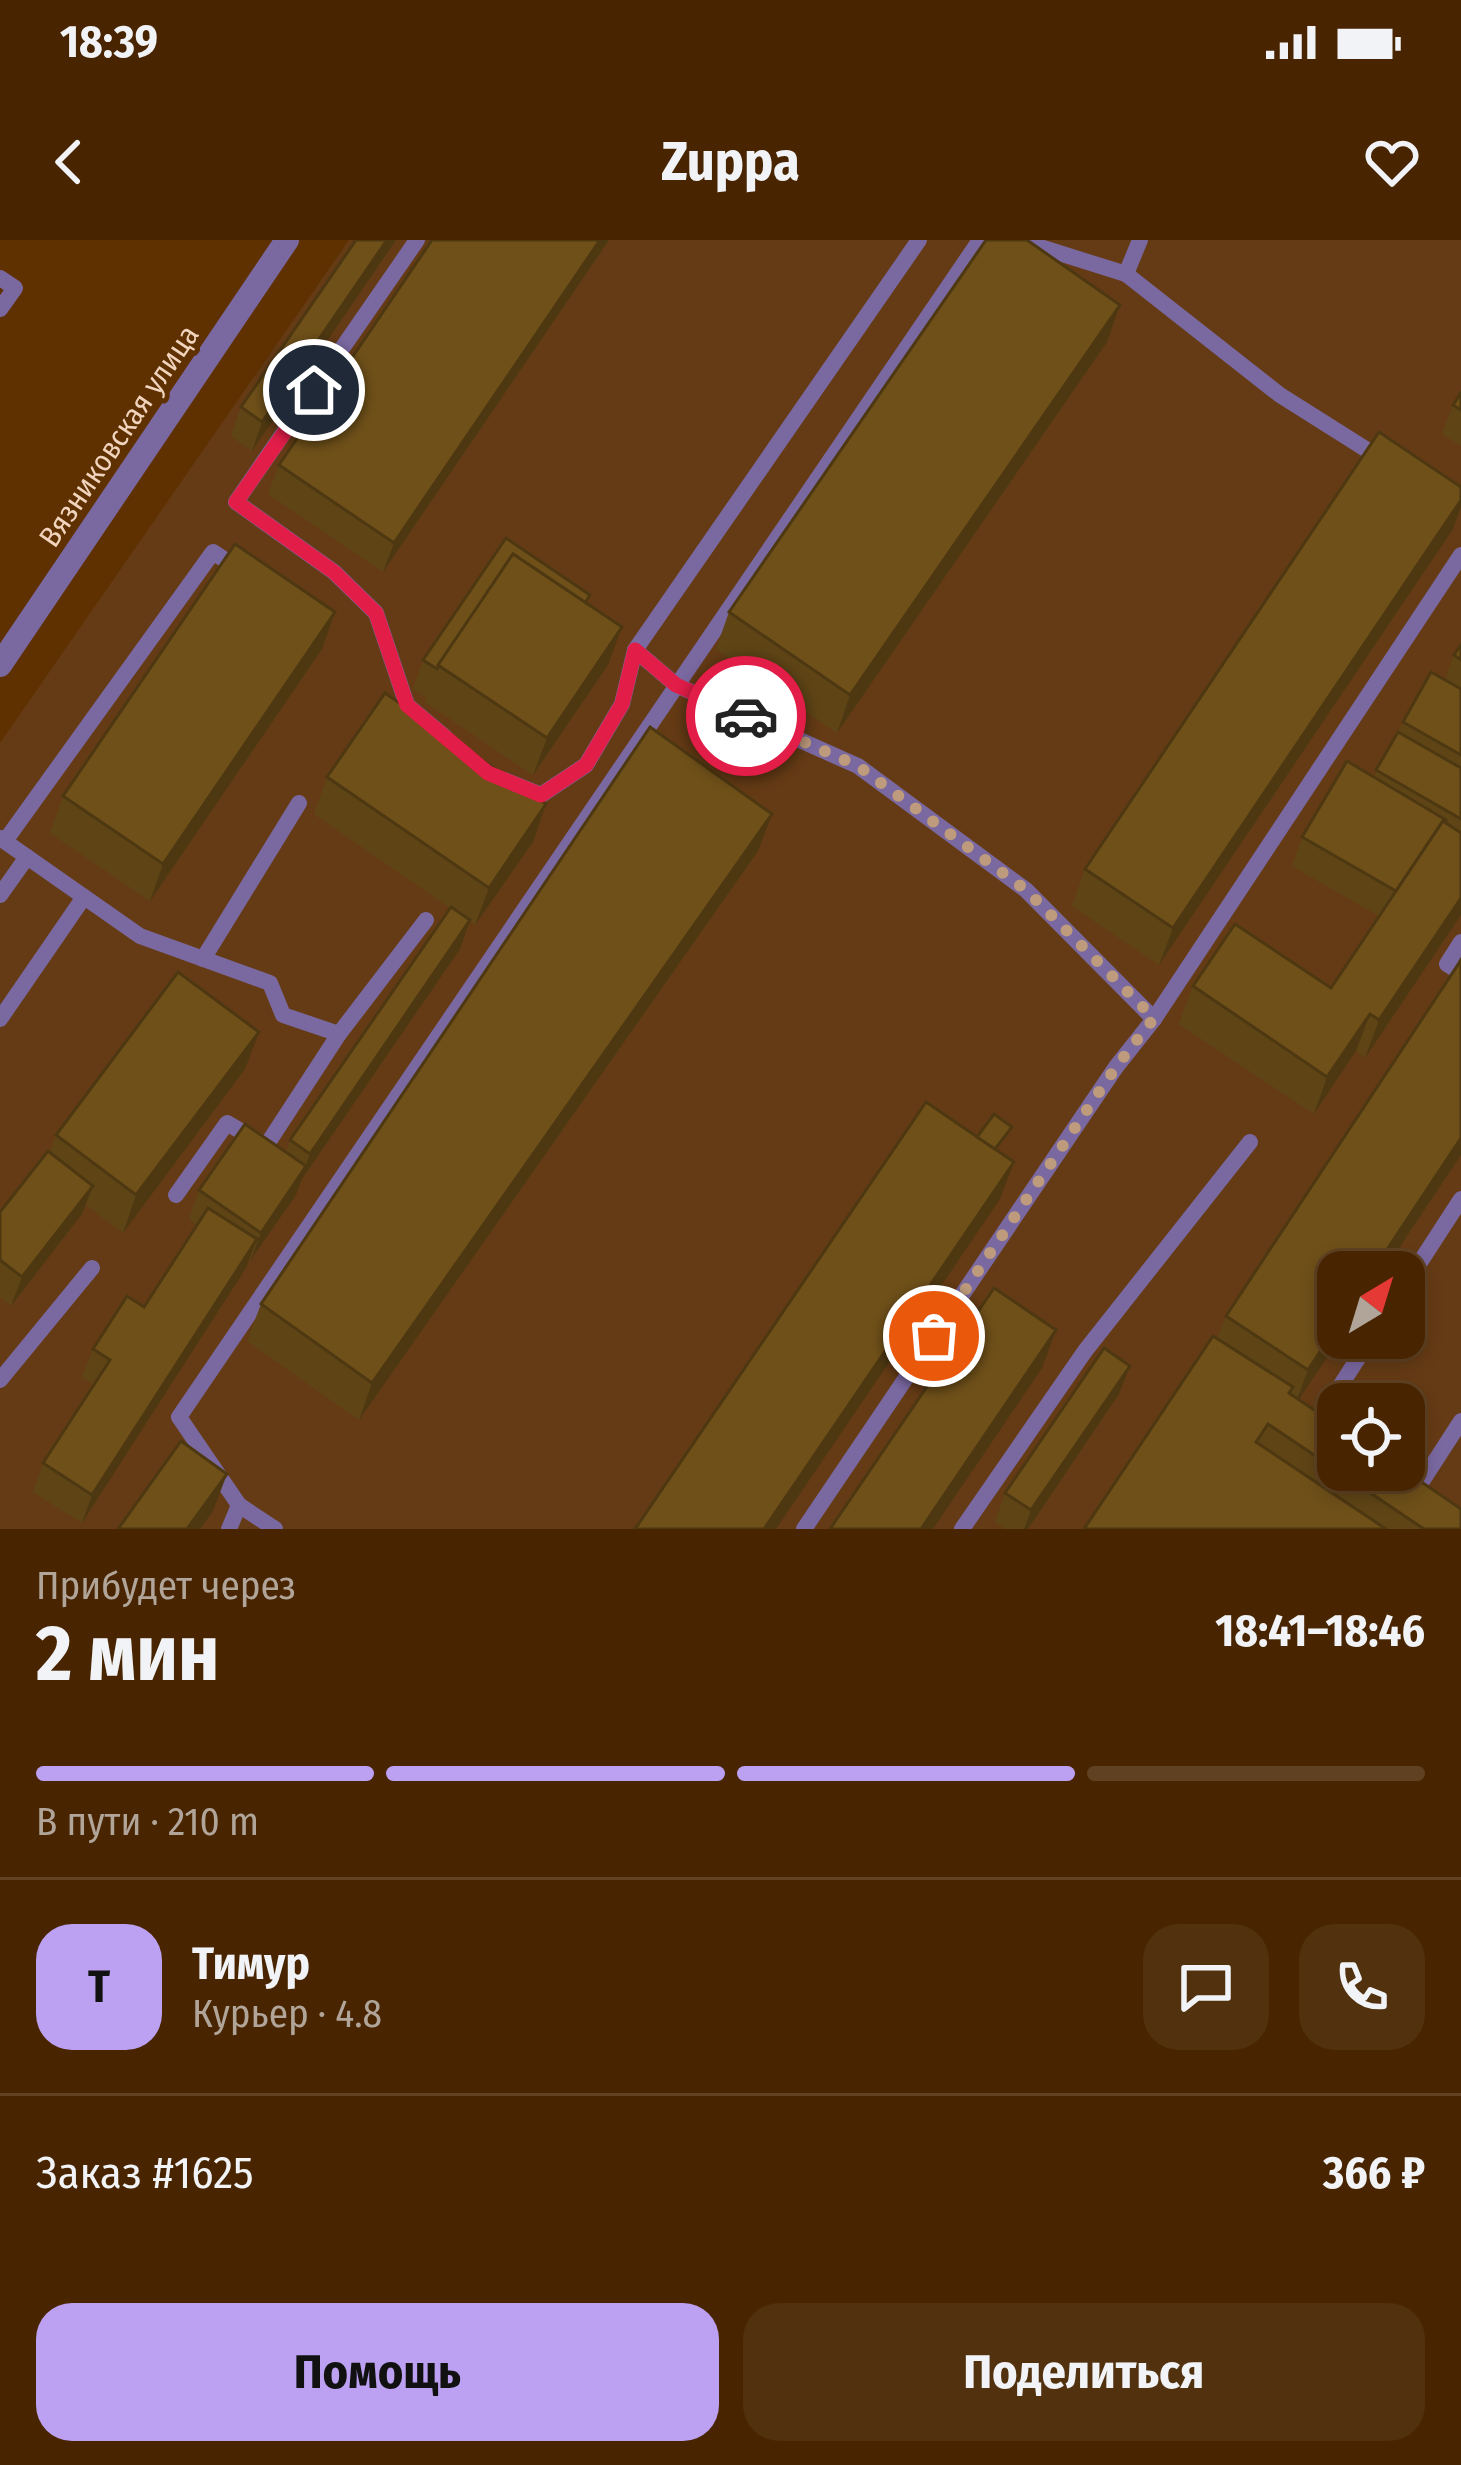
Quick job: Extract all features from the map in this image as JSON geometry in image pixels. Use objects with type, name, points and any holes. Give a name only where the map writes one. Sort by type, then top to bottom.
[{"type":"street","name":"Вязниковская улица","points":[[0,665],[287,240]]},
{"type":"lane","points":[[417,240],[236,502],[334,572],[376,613],[407,705],[455,746]]},
{"type":"lane","points":[[488,773],[541,795],[586,765],[622,704],[635,650],[919,240]]},
{"type":"lane","points":[[275,1529],[239,1505],[179,1417],[980,240]]},
{"type":"lane","points":[[1018,240],[1126,274],[1280,395],[1401,471]]},
{"type":"lane","points":[[1126,274],[1140,240]]},
{"type":"lane","points":[[0,278],[15,288],[0,309]]},
{"type":"lane","points":[[253,579],[213,552],[2,840],[140,937],[270,983],[284,1015],[339,1034]]},
{"type":"lane","points":[[804,1529],[1116,1067],[1154,1018],[1461,556]]},
{"type":"lane","points":[[635,650],[676,685],[858,766],[1026,890],[1154,1018]]},
{"type":"lane","points":[[203,959],[299,803]]},
{"type":"lane","points":[[0,895],[27,857]]},
{"type":"lane","points":[[0,1019],[85,897]]},
{"type":"lane","points":[[176,1195],[227,1123],[266,1146],[339,1034],[426,920]]},
{"type":"lane","points":[[1461,942],[1448,964],[1461,974]]},
{"type":"lane","points":[[962,1529],[1085,1351],[1250,1142]]},
{"type":"lane","points":[[1425,1255],[1461,1199]]},
{"type":"lane","points":[[0,1380],[92,1268]]},
{"type":"lane","points":[[1425,1478],[1461,1420]]},
{"type":"lane","points":[[229,1529],[239,1505]]},
{"type":"shaded area","points":[[349,240],[1461,240],[1461,1529],[0,1529],[0,743]]},
{"type":"building","points":[[356,240],[387,240],[262,422],[241,407]]},
{"type":"building","points":[[432,240],[600,240],[394,543],[279,465]]},
{"type":"building","points":[[986,240],[1027,240],[1120,305],[850,695],[729,612]]},
{"type":"building","points":[[1379,432],[1461,487],[1461,500],[1173,928],[1085,869]]},
{"type":"building","points":[[506,538],[590,595],[585,603],[513,554],[437,669],[423,660]]},
{"type":"building","points":[[235,544],[335,612],[163,864],[63,796]]},
{"type":"building","points":[[513,554],[622,627],[547,738],[438,665]]},
{"type":"building","points":[[1431,672],[1461,689],[1461,755],[1403,722]]},
{"type":"building","points":[[385,693],[546,804],[489,888],[327,777]]},
{"type":"building","points":[[650,727],[772,814],[372,1383],[261,1304]]},
{"type":"building","points":[[1398,732],[1461,768],[1461,819],[1376,770]]},
{"type":"building","points":[[1347,761],[1446,820],[1396,891],[1302,837]]},
{"type":"building","points":[[1443,821],[1461,833],[1461,898],[1379,1020],[1370,1014],[1327,1077],[1193,986],[1235,924],[1331,988]]},
{"type":"building","points":[[451,907],[470,920],[310,1154],[290,1140]]},
{"type":"building","points":[[1461,960],[1461,1138],[1386,1251],[1317,1251],[1317,1356],[1308,1370],[1226,1316]]},
{"type":"building","points":[[178,972],[259,1032],[136,1195],[56,1135]]},
{"type":"building","points":[[926,1102],[1014,1162],[764,1529],[635,1529]]},
{"type":"building","points":[[994,1114],[1012,1127],[995,1149],[977,1137]]},
{"type":"building","points":[[245,1124],[306,1166],[261,1233],[199,1190]]},
{"type":"building","points":[[48,1151],[93,1186],[22,1277],[0,1260],[0,1212]]},
{"type":"building","points":[[208,1208],[257,1239],[92,1495],[43,1463],[110,1360],[93,1349],[127,1296],[144,1307]]},
{"type":"building","points":[[994,1288],[1056,1330],[921,1529],[830,1529]]},
{"type":"building","points":[[1213,1336],[1293,1387],[1289,1393],[1317,1412],[1317,1457],[1268,1424],[1256,1442],[1317,1483],[1317,1491],[1329,1491],[1386,1529],[1084,1529]]},
{"type":"building","points":[[1104,1348],[1130,1366],[1031,1510],[1005,1493]]},
{"type":"building","points":[[181,1441],[227,1474],[187,1529],[118,1529]]},
{"type":"building","points":[[1425,1484],[1461,1509],[1461,1529],[1424,1529],[1368,1491],[1425,1491]]},
{"type":"way so far","points":[[746,716],[858,766],[1026,890],[1154,1018],[934,1336]]},
{"type":"route","points":[[314,390],[236,502],[334,572],[376,613],[407,705],[488,773],[541,795],[586,765],[622,704],[635,650],[676,685],[746,716]]}]
